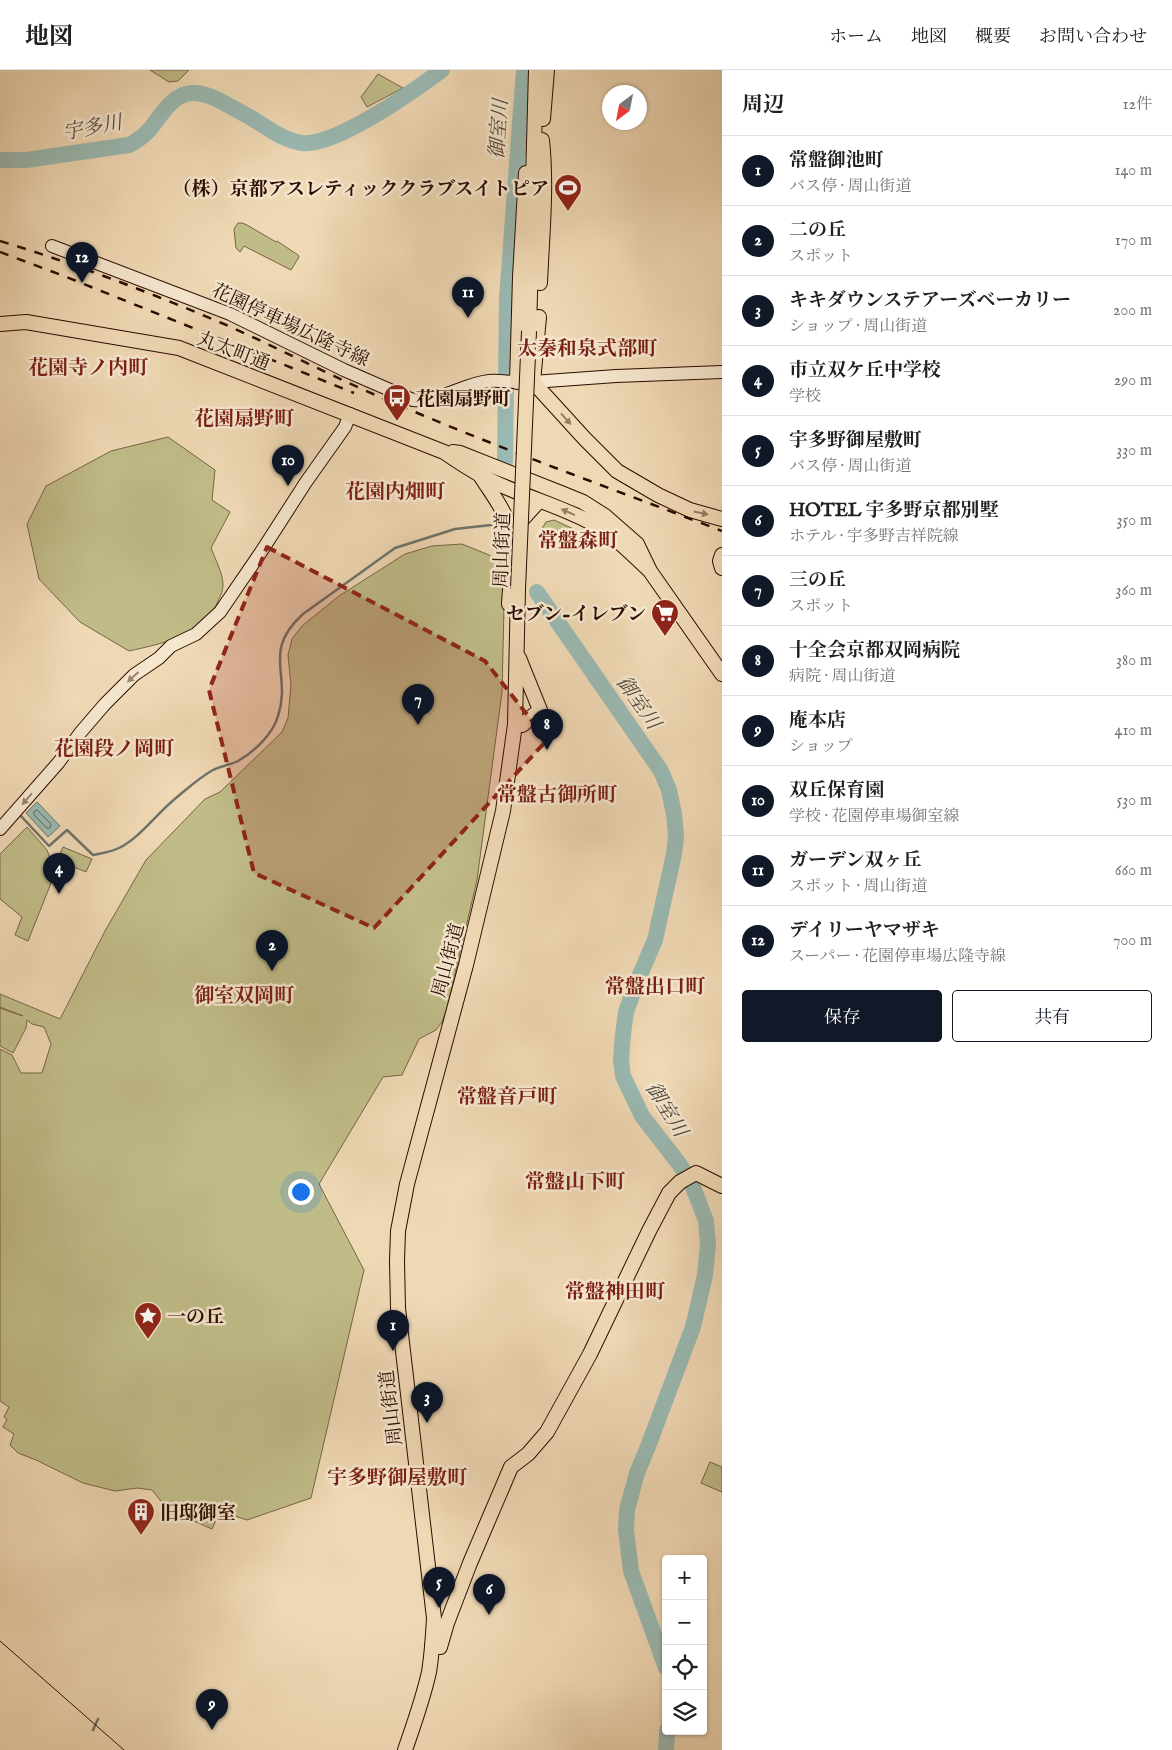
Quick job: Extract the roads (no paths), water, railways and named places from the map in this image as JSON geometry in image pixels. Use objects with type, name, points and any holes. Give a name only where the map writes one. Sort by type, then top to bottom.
[{"type":"main road","name":"周山街道","points":[[536,70],[537,134]]},
{"type":"main road","name":"周山街道","points":[[405,1750],[429,1672],[434,1618],[398,1308],[398,1231],[407,1184],[489,875],[503,811],[514,724],[534,171],[537,134],[547,70]]},
{"type":"main road","points":[[537,134],[525,179],[514,382],[722,372]]},
{"type":"main road","points":[[537,134],[544,159],[544,192],[538,329],[533,382],[617,471],[658,495],[690,510],[722,519]]},
{"type":"main road","name":"花園停車場広隆寺線","points":[[52,246],[230,314],[344,370],[413,400],[424,401],[434,399],[489,381],[514,382]]},
{"type":"main road","name":"丸太町通","points":[[0,324],[26,322],[179,348],[444,452],[480,475],[566,511],[596,526],[618,541],[650,570]]},
{"type":"main road","points":[[0,829],[59,762],[70,745],[105,704],[134,675],[159,658],[171,646],[196,634],[220,612],[306,482],[345,427],[350,414]]},
{"type":"main road","name":"丸太町通","points":[[444,452],[460,453],[561,493],[583,502],[605,516],[637,544],[650,570],[722,674]]},
{"type":"main road","points":[[471,458],[503,479],[534,491],[538,495],[539,500]]},
{"type":"main road","points":[[480,475],[502,511],[510,533],[512,560],[507,692],[514,724],[522,724],[540,710],[516,651]]},
{"type":"main road","points":[[511,543],[518,524],[539,500],[552,494],[561,493]]},
{"type":"main road","points":[[722,554],[720,561],[722,568]]},
{"type":"main road","points":[[432,1647],[440,1647],[470,1563],[510,1467],[528,1454],[547,1432],[590,1354],[653,1223],[670,1193],[687,1178],[696,1173],[722,1186]]},
{"type":"water","points":[[37,802],[60,826],[48,837],[26,813]]},
{"type":"waterway","name":"宇多川","points":[[0,160],[26,160],[129,145],[148,132],[173,101],[185,94],[192,93],[199,93],[221,101],[288,139],[302,143],[316,142],[334,136],[374,116],[442,70]]},
{"type":"waterway","name":"御室川","points":[[505,462],[507,298],[524,70]]},
{"type":"waterway","points":[[20,815],[49,846],[67,830],[93,855],[119,848],[135,838],[169,804],[198,780],[213,770],[244,757],[267,736],[276,723],[281,701],[280,652],[283,640],[290,628],[303,614],[395,548],[455,529],[500,524]]},
{"type":"waterway","name":"御室川","points":[[537,592],[661,771],[669,790],[674,814],[676,836],[674,854],[655,940],[626,1012],[621,1060],[623,1076],[642,1116],[680,1165],[693,1187],[706,1221],[708,1244],[705,1275],[693,1327],[637,1473],[627,1510],[626,1530],[631,1571],[662,1657]]},
{"type":"waterway","points":[[93,1730],[98,1719]]},
{"type":"waterway","name":"御室川","points":[[666,1750],[667,1735]]},
{"type":"tram line","points":[[0,1641],[124,1750]]},
{"type":"railway","points":[[0,241],[85,269],[169,301],[224,324],[422,415],[722,531]]},
{"type":"railway","points":[[0,252],[354,393]]},
{"type":"place","name":"（株）京都アスレティッククラブスイトピア","points":[[568,212]]},
{"type":"place","name":"デイリーヤマザキ","points":[[82,283]]},
{"type":"place","name":"ガーデン双ヶ丘","points":[[468,318]]},
{"type":"place","name":"花園扇野町","points":[[397,422]]},
{"type":"place","name":"双丘保育園","points":[[288,486]]},
{"type":"place","name":"セブン-イレブン","points":[[665,637]]},
{"type":"place","name":"三の丘","points":[[418,725]]},
{"type":"place","name":"十全会京都双岡病院","points":[[547,750]]},
{"type":"place","name":"市立双ケ丘中学校","points":[[59,894]]},
{"type":"place","name":"二の丘","points":[[272,971]]},
{"type":"place","name":"一の丘","points":[[148,1340]]},
{"type":"place","name":"常盤御池町","points":[[393,1351]]},
{"type":"place","name":"キキダウンステアーズベーカリー","points":[[427,1423]]},
{"type":"place","name":"旧邸御室","points":[[141,1536]]},
{"type":"place","name":"宇多野御屋敷町","points":[[439,1608]]},
{"type":"place","name":"HOTEL 宇多野京都別墅","points":[[489,1615]]},
{"type":"place","name":"庵本店","points":[[212,1730]]},
{"type":"district","name":"太秦和泉式部町","points":[[587,348]]},
{"type":"district","name":"花園寺ノ内町","points":[[88,367]]},
{"type":"district","name":"花園扇野町","points":[[244,418]]},
{"type":"district","name":"花園内畑町","points":[[395,491]]},
{"type":"district","name":"常盤森町","points":[[578,540]]},
{"type":"district","name":"花園段ノ岡町","points":[[114,748]]},
{"type":"district","name":"常盤古御所町","points":[[557,794]]},
{"type":"district","name":"常盤出口町","points":[[655,986]]},
{"type":"district","name":"御室双岡町","points":[[244,995]]},
{"type":"district","name":"常盤音戸町","points":[[507,1096]]},
{"type":"district","name":"常盤山下町","points":[[575,1181]]},
{"type":"district","name":"常盤神田町","points":[[615,1291]]},
{"type":"district","name":"宇多野御屋敷町","points":[[397,1477]]}]
